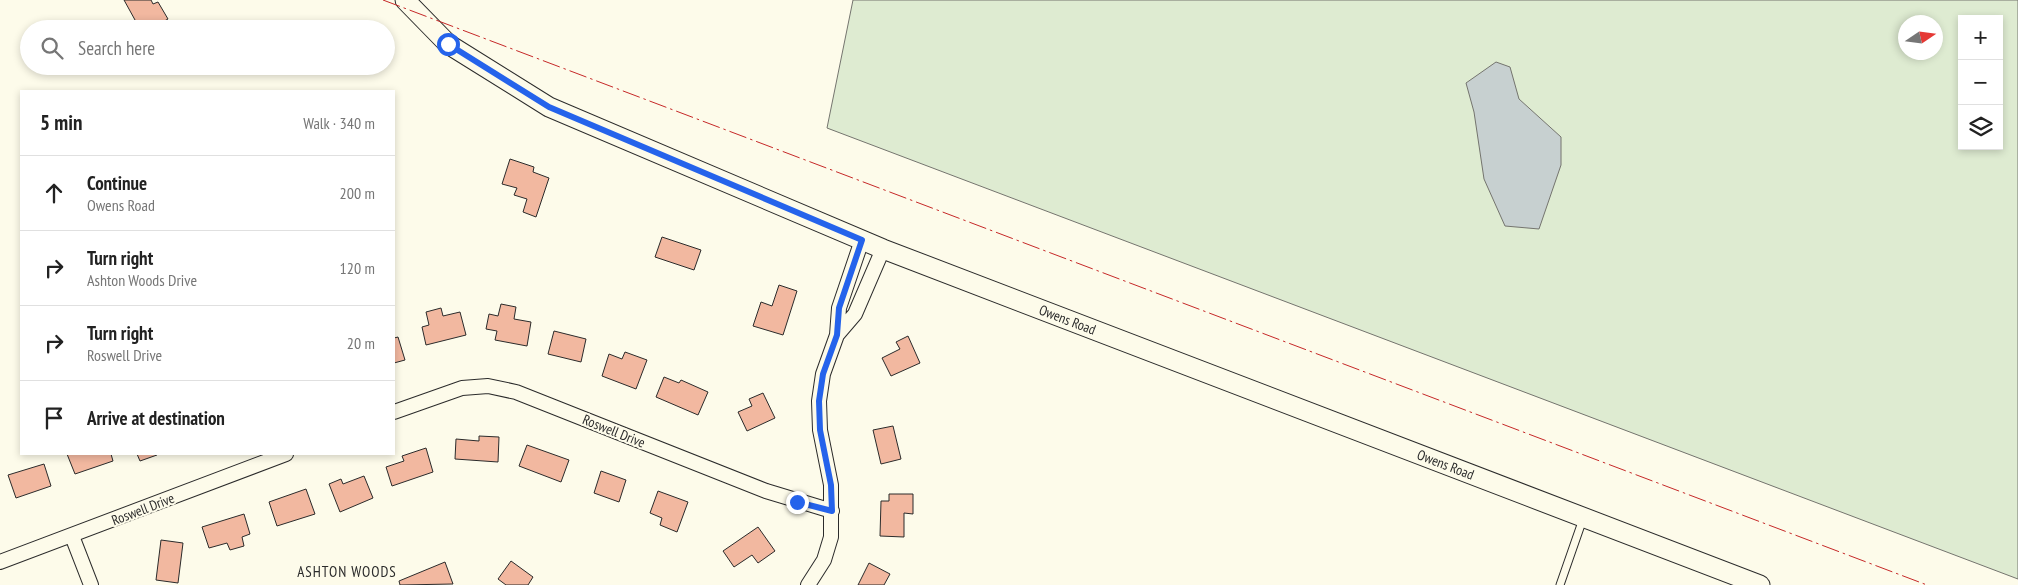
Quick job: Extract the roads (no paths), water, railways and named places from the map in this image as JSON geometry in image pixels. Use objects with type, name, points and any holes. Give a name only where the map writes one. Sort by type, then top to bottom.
[{"type":"street","name":"Owens Road","points":[[406,0],[448,44],[549,107],[882,248],[1583,519],[1760,585]]},
{"type":"street","points":[[808,585],[824,560],[831,536],[831,485],[820,430],[819,401],[823,374],[837,335],[839,308],[862,240]]},
{"type":"street","points":[[837,335],[855,314],[882,248]]},
{"type":"street","name":"Roswell Drive","points":[[395,412],[462,388],[488,386],[516,392],[766,491],[832,511]]},
{"type":"street","name":"Roswell Drive","points":[[0,562],[283,455]]},
{"type":"street","points":[[72,536],[91,585]]},
{"type":"lane","points":[[1560,585],[1583,519]]},
{"type":"district","name":"ASHTON WOODS","points":[[347,571]]}]
